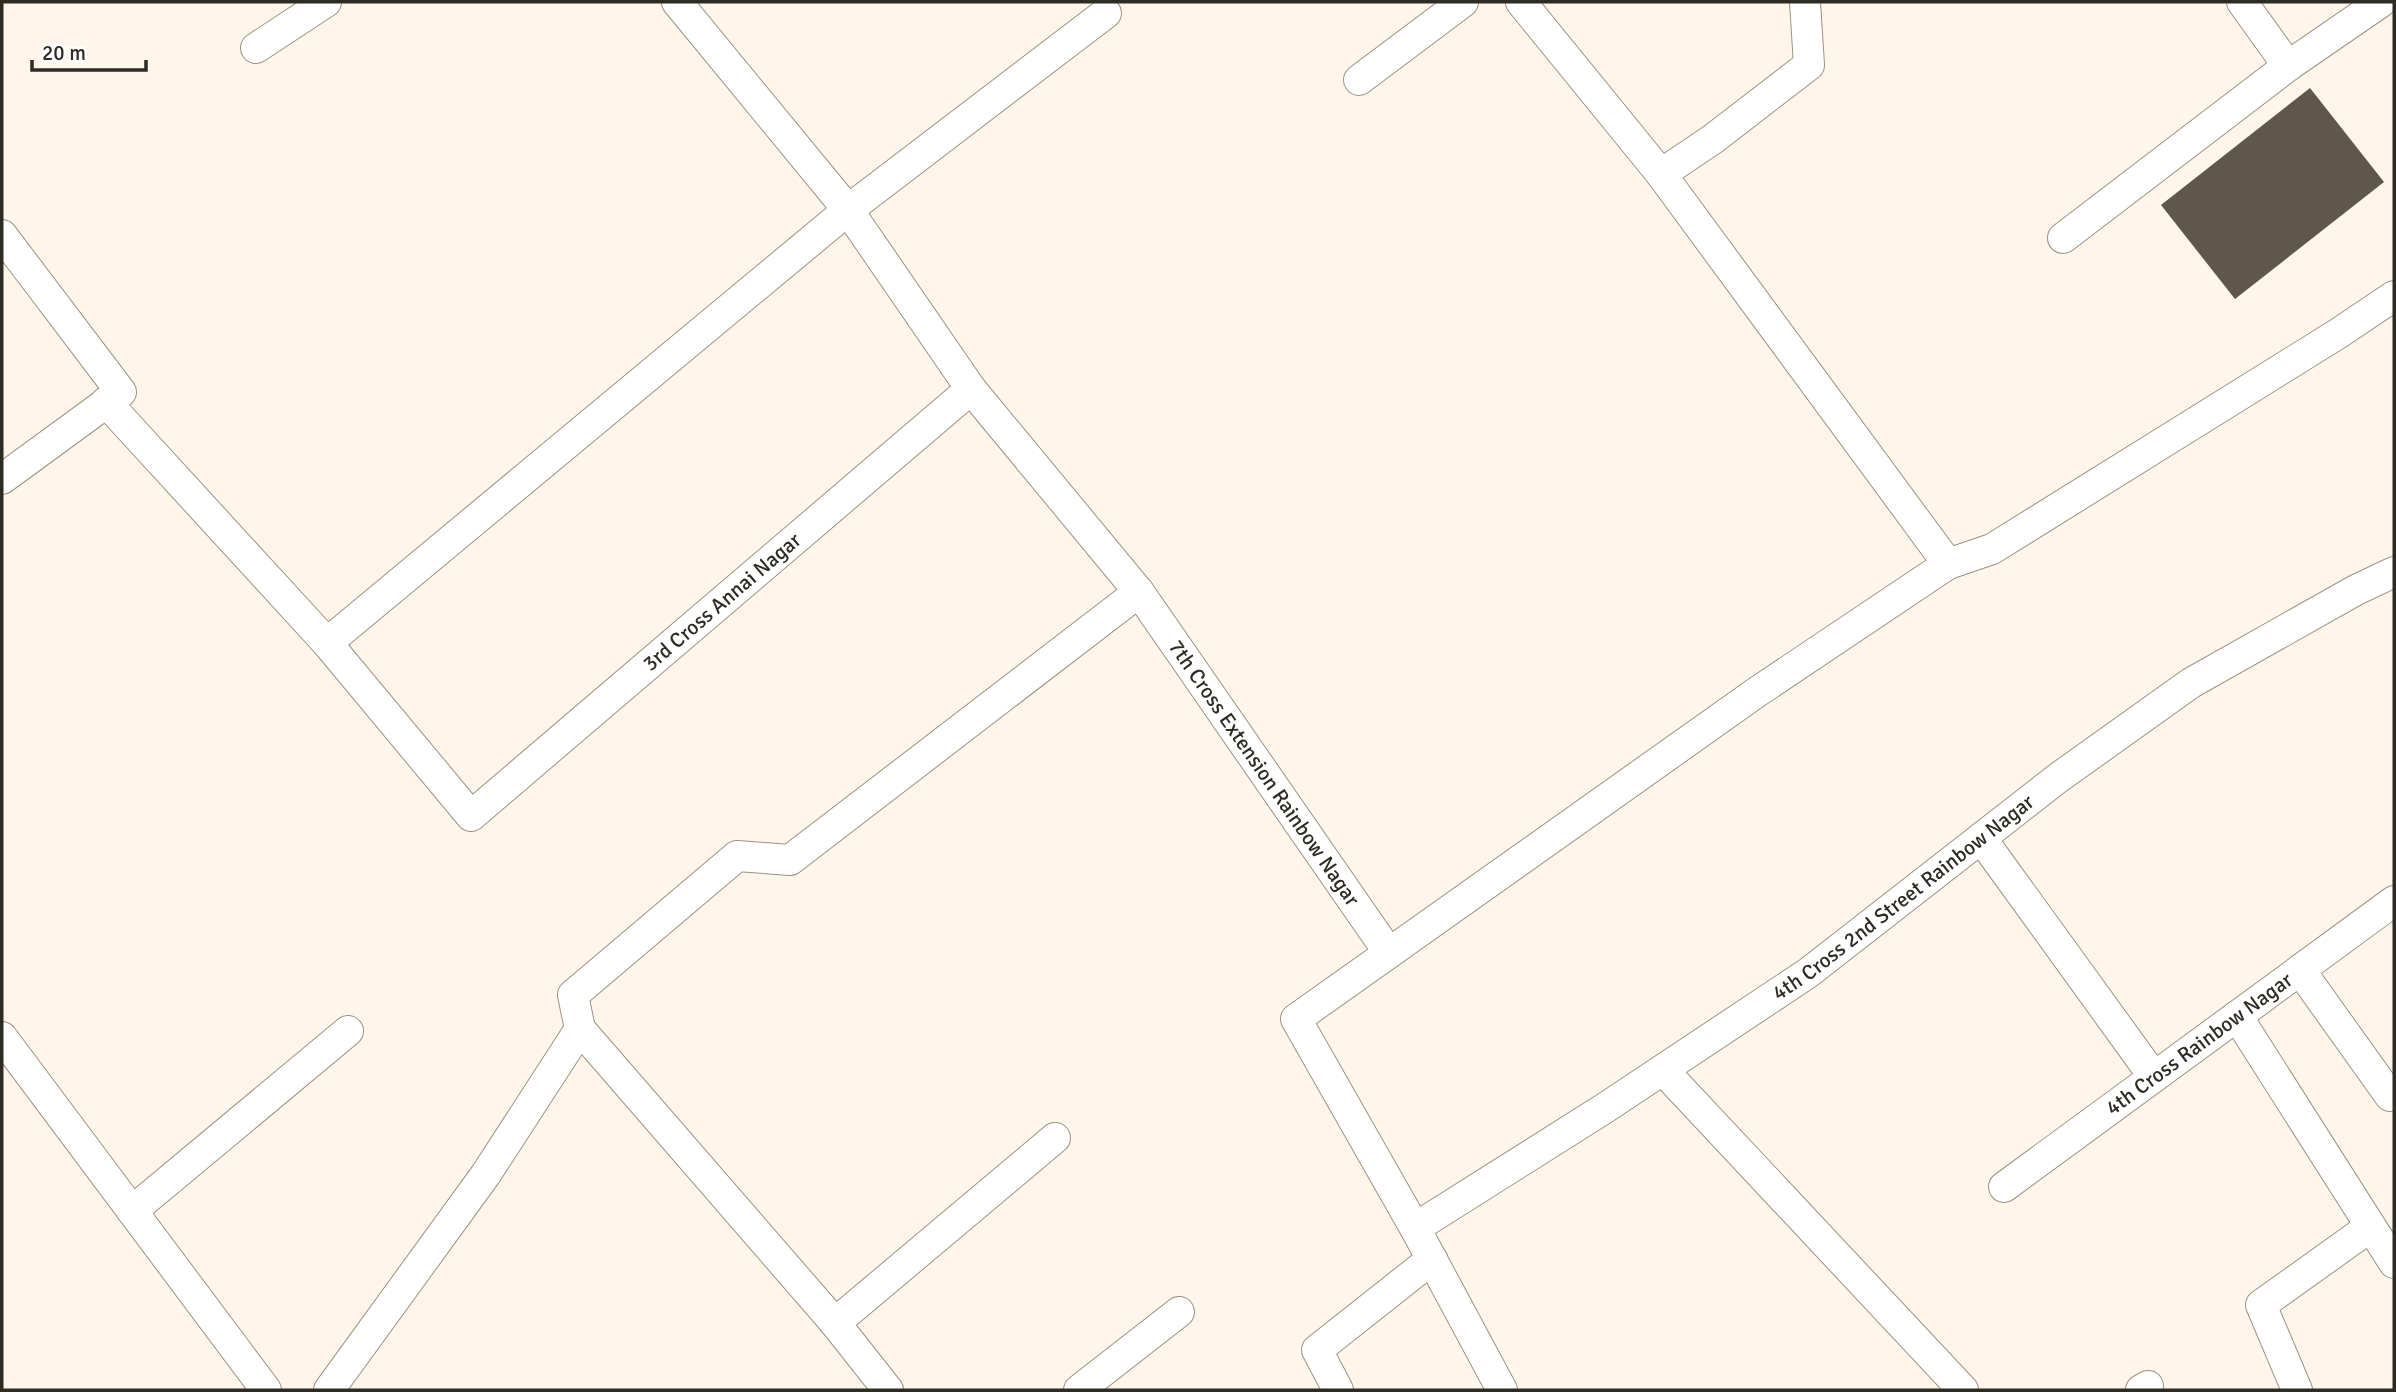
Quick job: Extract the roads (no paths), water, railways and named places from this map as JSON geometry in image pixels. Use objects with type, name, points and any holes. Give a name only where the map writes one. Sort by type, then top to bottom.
[{"type":"street","points":[[256,48],[326,2]]},
{"type":"street","name":"7th Cross Extension Rainbow Nagar","points":[[677,2],[848,210],[971,389],[1139,592],[1389,953]]},
{"type":"street","points":[[1359,80],[1464,2]]},
{"type":"street","points":[[1521,2],[1661,174],[1948,564]]},
{"type":"street","points":[[1661,174],[1713,139],[1809,65],[1805,2]]},
{"type":"street","points":[[2242,2],[2288,66]]},
{"type":"street","points":[[2063,238],[2288,66],[2381,2]]},
{"type":"street","points":[[106,402],[327,643],[848,210],[1106,13]]},
{"type":"street","points":[[2,235],[121,392],[2,479]]},
{"type":"street","points":[[1502,1390],[1415,1228],[1296,1019],[1757,692],[1948,564],[1992,549],[2394,296]]},
{"type":"street","name":"3rd Cross Annai Nagar","points":[[327,643],[471,816],[971,389]]},
{"type":"street","name":"4th Cross 2nd Street Rainbow Nagar","points":[[1415,1228],[1663,1070],[1808,973],[2058,778],[2191,683],[2356,590],[2394,572]]},
{"type":"street","points":[[888,1390],[835,1323],[580,1029],[573,995],[737,856],[790,860],[1139,592]]},
{"type":"street","points":[[1981,838],[2154,1077]]},
{"type":"street","name":"4th Cross Rainbow Nagar","points":[[2004,1187],[2394,901]]},
{"type":"street","points":[[2300,970],[2390,1096]]},
{"type":"street","points":[[2237,1016],[2394,1263]]},
{"type":"street","points":[[329,1390],[486,1174],[580,1029]]},
{"type":"street","points":[[132,1211],[348,1031]]},
{"type":"street","points":[[2,1037],[266,1390]]},
{"type":"street","points":[[1663,1070],[1963,1390]]},
{"type":"street","points":[[835,1323],[1055,1138]]},
{"type":"street","points":[[2297,1390],[2261,1305],[2370,1227]]},
{"type":"street","points":[[1338,1390],[1317,1350],[1432,1259]]},
{"type":"street","points":[[1079,1390],[1179,1312]]}]
